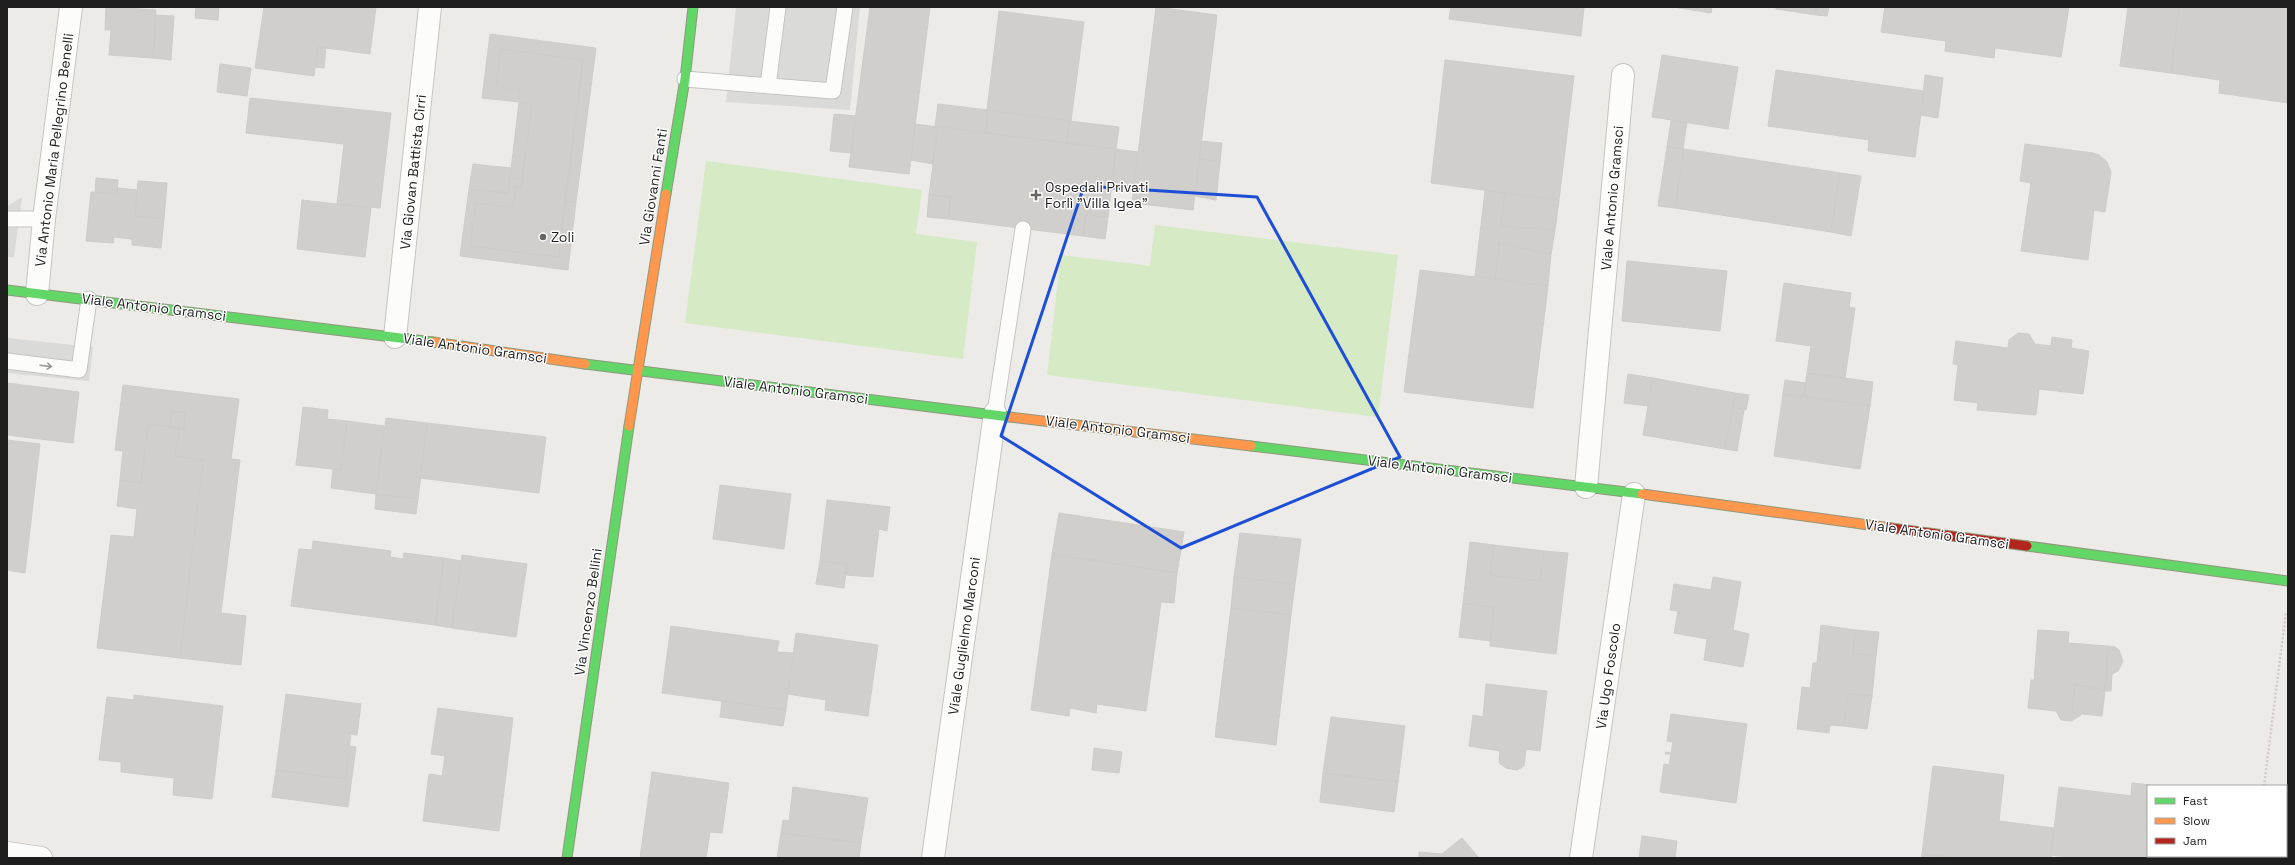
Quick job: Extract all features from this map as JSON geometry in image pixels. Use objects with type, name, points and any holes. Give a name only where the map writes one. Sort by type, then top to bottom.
[{"type":"main road","name":"Via Giovanni Fanti","points":[[637,371],[685,79],[693,7]]},
{"type":"main road","name":"Viale Antonio Gramsci","points":[[7,290],[89,298],[395,336],[637,371],[995,413],[1586,487],[2288,581]]},
{"type":"main road","name":"Via Vincenzo Bellini","points":[[567,858],[637,371]]},
{"type":"street","name":"Via Antonio Maria Pellegrino Benelli","points":[[37,294],[44,218],[71,7]]},
{"type":"street","name":"Via Giovan Battista Cirri","points":[[395,336],[430,7]]},
{"type":"street","name":"Viale Antonio Gramsci","points":[[1586,487],[1623,75]]},
{"type":"street","name":"Viale Guglielmo Marconi","points":[[933,858],[995,413]]},
{"type":"street","name":"Via Ugo Foscolo","points":[[1581,858],[1634,494]]},
{"type":"street","points":[[7,853],[41,858]]},
{"type":"lane","points":[[768,86],[778,7]]},
{"type":"lane","points":[[685,79],[833,91],[845,7]]},
{"type":"lane","points":[[7,219],[44,218]]},
{"type":"lane","points":[[995,413],[1023,229]]},
{"type":"lane","points":[[7,361],[79,370],[89,298]]},
{"type":"path","points":[[2264,785],[2286,609]]},
{"type":"highlighted area","points":[[1084,186],[1257,197],[1400,457],[1181,548],[1001,436]]},
{"type":"shaded area","points":[[736,7],[860,7],[850,110],[726,102]]},
{"type":"shaded area","points":[[22,197],[14,257],[7,257],[7,206]]},
{"type":"shaded area","points":[[7,338],[93,347],[89,381],[7,373]]},
{"type":"green space","points":[[706,161],[922,190],[916,234],[977,242],[963,359],[685,323]]},
{"type":"green space","points":[[1155,225],[1398,255],[1378,417],[1047,375],[1061,255],[1150,266]]},
{"type":"building","points":[[106,7],[156,10],[153,58],[109,55],[111,30],[105,30]]},
{"type":"building","points":[[196,7],[219,7],[218,20],[195,18]]},
{"type":"building","points":[[264,7],[376,7],[370,54],[318,47],[314,76],[255,68]]},
{"type":"building","points":[[870,7],[930,7],[909,174],[849,167]]},
{"type":"building","points":[[1156,7],[1217,15],[1193,210],[1132,203]]},
{"type":"building","points":[[1451,7],[1584,7],[1581,36],[1449,19]]},
{"type":"building","points":[[1673,7],[1712,7],[1711,13]]},
{"type":"building","points":[[1776,7],[1817,7],[1816,15],[1776,9]]},
{"type":"building","points":[[1817,7],[1829,7],[1827,16],[1816,15]]},
{"type":"building","points":[[1885,7],[2069,7],[2061,57],[1995,48],[1994,58],[1945,51],[1946,41],[1881,32]]},
{"type":"building","points":[[2128,7],[2179,7],[2171,73],[2120,66]]},
{"type":"building","points":[[2179,7],[2288,7],[2288,103],[2219,93],[2220,80],[2171,73]]},
{"type":"building","points":[[999,11],[1084,22],[1071,121],[987,110]]},
{"type":"building","points":[[156,15],[174,16],[171,60],[153,58]]},
{"type":"building","points":[[490,34],[596,48],[576,202],[565,201],[583,60],[501,49],[496,86],[520,90],[519,102],[482,98]]},
{"type":"building","points":[[318,47],[326,48],[324,68],[316,67]]},
{"type":"building","points":[[501,49],[583,60],[559,257],[470,246],[476,203],[513,207],[516,186],[521,188],[532,104],[519,102],[520,90],[496,86]]},
{"type":"building","points":[[1662,55],[1738,67],[1728,129],[1652,117]]},
{"type":"building","points":[[1445,60],[1574,76],[1559,200],[1431,183]]},
{"type":"building","points":[[220,64],[251,68],[247,96],[217,92]]},
{"type":"building","points":[[1776,70],[1924,91],[1915,157],[1868,151],[1869,140],[1768,126]]},
{"type":"building","points":[[1925,75],[1943,78],[1938,118],[1921,115]]},
{"type":"building","points":[[250,98],[391,113],[380,208],[337,204],[344,144],[246,133]]},
{"type":"building","points":[[519,102],[532,104],[522,179],[510,178]]},
{"type":"building","points":[[938,104],[988,110],[986,133],[935,126]]},
{"type":"building","points":[[988,110],[1069,121],[1067,143],[986,133]]},
{"type":"building","points":[[834,114],[856,116],[851,153],[830,151]]},
{"type":"building","points":[[1069,121],[1119,127],[1116,149],[1067,143]]},
{"type":"building","points":[[1671,121],[1687,122],[1683,149],[1667,147]]},
{"type":"building","points":[[915,124],[938,127],[933,164],[911,160]]},
{"type":"building","points":[[938,127],[1116,149],[1108,217],[1086,214],[1083,236],[948,219],[951,197],[929,195]]},
{"type":"building","points":[[1201,141],[1222,143],[1220,162],[1199,159]]},
{"type":"building","points":[[2025,144],[2093,153],[2099,155],[2107,162],[2111,172],[2105,212],[2094,210],[2088,260],[2021,251],[2031,183],[2020,181]]},
{"type":"building","points":[[1667,147],[1684,149],[1675,208],[1658,206]]},
{"type":"building","points":[[1116,149],[1138,152],[1133,188],[1111,185]]},
{"type":"building","points":[[1684,149],[1840,173],[1831,232],[1675,208]]},
{"type":"building","points":[[1199,159],[1220,162],[1216,200],[1195,196]]},
{"type":"building","points":[[473,164],[511,168],[508,193],[469,189]]},
{"type":"building","points":[[1840,173],[1861,176],[1851,236],[1831,232]]},
{"type":"building","points":[[96,178],[118,180],[117,194],[95,192]]},
{"type":"building","points":[[510,178],[522,179],[521,188],[516,186],[513,207],[476,203],[470,246],[559,257],[565,201],[576,202],[568,270],[460,256],[469,189],[508,193]]},
{"type":"building","points":[[138,181],[167,183],[164,219],[135,216]]},
{"type":"building","points":[[118,188],[137,190],[135,216],[164,219],[161,248],[132,245],[132,239],[114,237],[113,243],[86,241],[91,192],[117,194]]},
{"type":"building","points":[[1485,191],[1505,193],[1501,226],[1555,230],[1551,254],[1499,243],[1495,279],[1475,276]]},
{"type":"building","points":[[1505,193],[1559,200],[1555,230],[1501,226]]},
{"type":"building","points":[[929,195],[951,197],[948,219],[927,217]]},
{"type":"building","points":[[302,200],[371,208],[365,257],[297,249]]},
{"type":"building","points":[[1086,214],[1108,217],[1105,239],[1083,236]]},
{"type":"building","points":[[1499,243],[1551,254],[1548,286],[1495,279]]},
{"type":"building","points":[[1627,261],[1727,271],[1720,331],[1622,321]]},
{"type":"building","points":[[1420,270],[1548,286],[1533,408],[1404,392]]},
{"type":"building","points":[[1784,283],[1851,293],[1849,307],[1855,308],[1845,378],[1807,373],[1811,346],[1776,341]]},
{"type":"building","points":[[2018,333],[2029,334],[2035,344],[2051,346],[2052,337],[2072,340],[2071,348],[2089,351],[2083,394],[2039,389],[2036,415],[1977,410],[1978,403],[1954,400],[1958,365],[1953,364],[1956,341],[2008,348],[2009,340]]},
{"type":"building","points":[[1807,373],[1873,382],[1870,406],[1804,396]]},
{"type":"building","points":[[1628,374],[1653,378],[1648,406],[1624,403]]},
{"type":"building","points":[[1653,378],[1735,393],[1725,449],[1643,435]]},
{"type":"building","points":[[1785,380],[1806,383],[1804,396],[1783,394]]},
{"type":"building","points":[[7,383],[79,392],[73,443],[7,435]]},
{"type":"building","points":[[123,385],[239,399],[231,459],[240,460],[221,613],[246,616],[241,665],[180,658],[203,460],[175,456],[179,428],[184,429],[185,413],[172,411],[169,427],[148,424],[141,483],[120,480],[123,451],[115,450]]},
{"type":"building","points":[[1735,393],[1749,395],[1746,410],[1733,407]]},
{"type":"building","points":[[1783,394],[1870,406],[1860,469],[1774,456]]},
{"type":"building","points":[[303,407],[328,410],[327,419],[347,421],[341,470],[296,465]]},
{"type":"building","points":[[1733,407],[1744,410],[1737,451],[1725,449]]},
{"type":"building","points":[[172,411],[185,413],[184,429],[169,427]]},
{"type":"building","points":[[386,418],[427,423],[418,499],[376,494]]},
{"type":"building","points":[[347,421],[384,426],[376,494],[331,488],[333,469],[341,470]]},
{"type":"building","points":[[427,423],[546,437],[539,493],[420,478]]},
{"type":"building","points":[[148,424],[179,428],[175,456],[203,460],[180,658],[97,648],[111,535],[134,537],[137,509],[117,506],[120,480],[141,483]]},
{"type":"building","points":[[7,440],[40,444],[25,573],[7,570]]},
{"type":"building","points":[[720,485],[791,494],[784,549],[713,539]]},
{"type":"building","points":[[376,494],[418,499],[416,514],[375,509]]},
{"type":"building","points":[[827,500],[890,507],[887,531],[879,529],[873,577],[846,575],[847,564],[820,561]]},
{"type":"building","points":[[1059,513],[1184,532],[1177,573],[1052,554]]},
{"type":"building","points":[[1240,533],[1301,539],[1295,584],[1234,577]]},
{"type":"building","points":[[313,541],[391,551],[390,557],[403,559],[404,553],[444,558],[435,625],[291,606],[299,549],[312,550]]},
{"type":"building","points":[[1470,542],[1494,545],[1490,575],[1540,581],[1544,551],[1568,553],[1556,654],[1490,646],[1494,607],[1463,603]]},
{"type":"building","points":[[1494,545],[1544,551],[1540,581],[1490,575]]},
{"type":"building","points":[[1052,554],[1177,573],[1174,603],[1161,602],[1146,711],[1097,704],[1096,713],[1070,708],[1069,716],[1031,710]]},
{"type":"building","points":[[462,555],[527,564],[516,637],[452,628]]},
{"type":"building","points":[[444,558],[461,561],[452,628],[435,625]]},
{"type":"building","points":[[820,561],[847,564],[844,588],[816,584]]},
{"type":"building","points":[[1234,577],[1295,584],[1291,615],[1231,608]]},
{"type":"building","points":[[1713,577],[1741,582],[1733,630],[1749,634],[1743,667],[1704,660],[1707,639],[1674,633],[1678,611],[1670,610],[1674,584],[1711,590]]},
{"type":"building","points":[[1463,603],[1494,607],[1490,641],[1459,637]]},
{"type":"building","points":[[1231,608],[1291,615],[1276,745],[1215,737]]},
{"type":"building","points":[[1821,625],[1855,630],[1853,653],[1876,656],[1872,696],[1848,694],[1844,726],[1830,725],[1829,733],[1797,729],[1802,687],[1810,688],[1813,663],[1817,663]]},
{"type":"building","points":[[671,626],[779,641],[777,652],[793,653],[786,710],[662,693]]},
{"type":"building","points":[[1855,630],[1879,632],[1876,656],[1853,653]]},
{"type":"building","points":[[2038,630],[2069,632],[2068,643],[2108,646],[2105,691],[2075,684],[2072,713],[2081,715],[2071,721],[2061,720],[2056,711],[2028,708],[2031,680],[2034,680]]},
{"type":"building","points":[[796,633],[878,645],[868,716],[825,710],[826,700],[788,694]]},
{"type":"building","points":[[2108,646],[2115,647],[2119,650],[2123,661],[2118,671],[2112,674],[2111,691],[2105,691]]},
{"type":"building","points":[[1486,684],[1547,691],[1540,751],[1526,749],[1524,766],[1517,770],[1506,768],[1499,763],[1500,751],[1469,746],[1473,715],[1483,717]]},
{"type":"building","points":[[2075,684],[2105,691],[2102,716],[2072,713]]},
{"type":"building","points":[[286,694],[361,704],[357,735],[351,734],[345,779],[276,770]]},
{"type":"building","points":[[1848,694],[1872,696],[1867,729],[1844,726]]},
{"type":"building","points":[[134,695],[223,706],[212,799],[173,795],[174,778],[121,772],[121,762],[99,760],[107,697],[134,700]]},
{"type":"building","points":[[722,701],[786,710],[783,726],[720,717]]},
{"type":"building","points":[[438,708],[513,718],[499,831],[423,821],[429,774],[442,776],[445,756],[431,754]]},
{"type":"building","points":[[1671,714],[1747,724],[1736,803],[1660,792],[1664,764],[1669,765],[1671,754],[1665,754],[1666,752],[1671,753],[1673,742],[1667,741]]},
{"type":"building","points":[[1331,717],[1405,726],[1398,782],[1323,773]]},
{"type":"building","points":[[350,746],[356,747],[348,807],[272,797],[276,770],[345,779]]},
{"type":"building","points":[[1094,748],[1122,752],[1119,773],[1092,770]]},
{"type":"building","points":[[1933,766],[2004,775],[1999,821],[2054,828],[2051,858],[1957,858],[1922,854]]},
{"type":"building","points":[[652,772],[729,783],[722,833],[710,832],[706,858],[640,858]]},
{"type":"building","points":[[1323,773],[1398,782],[1394,812],[1320,802]]},
{"type":"building","points":[[2132,783],[2149,785],[2147,785],[2147,857],[2193,858],[2077,858],[2051,855],[2059,787],[2131,796]]},
{"type":"building","points":[[793,787],[868,798],[861,843],[781,833],[783,820],[789,821]]},
{"type":"building","points":[[781,833],[861,843],[859,858],[777,858]]},
{"type":"building","points":[[1642,836],[1677,841],[1675,858],[1639,858]]},
{"type":"building","points":[[1462,838],[1479,858],[1419,858],[1419,852],[1442,854]]},
{"type":"building","points":[[1922,854],[1957,858],[1921,858]]},
{"type":"traffic: fast","points":[[666,194],[685,79],[693,7]]},
{"type":"traffic: fast","points":[[7,290],[433,342]]},
{"type":"traffic: fast","points":[[585,364],[1010,417]]},
{"type":"traffic: fast","points":[[567,858],[629,426]]},
{"type":"traffic: fast","points":[[1251,446],[1642,494]]},
{"type":"traffic: fast","points":[[2027,546],[2288,581]]},
{"type":"traffic: slow","points":[[629,426],[666,194]]},
{"type":"traffic: slow","points":[[433,342],[585,364]]},
{"type":"traffic: slow","points":[[1010,417],[1251,446]]},
{"type":"traffic: slow","points":[[1642,494],[1891,528]]},
{"type":"traffic: jam","points":[[1891,528],[2027,546]]},
{"type":"place","name":"Ospedali Privati Forlì \"Villa Igea\"","points":[[1036,195]]},
{"type":"place","name":"Zoli","points":[[543,237]]}]
